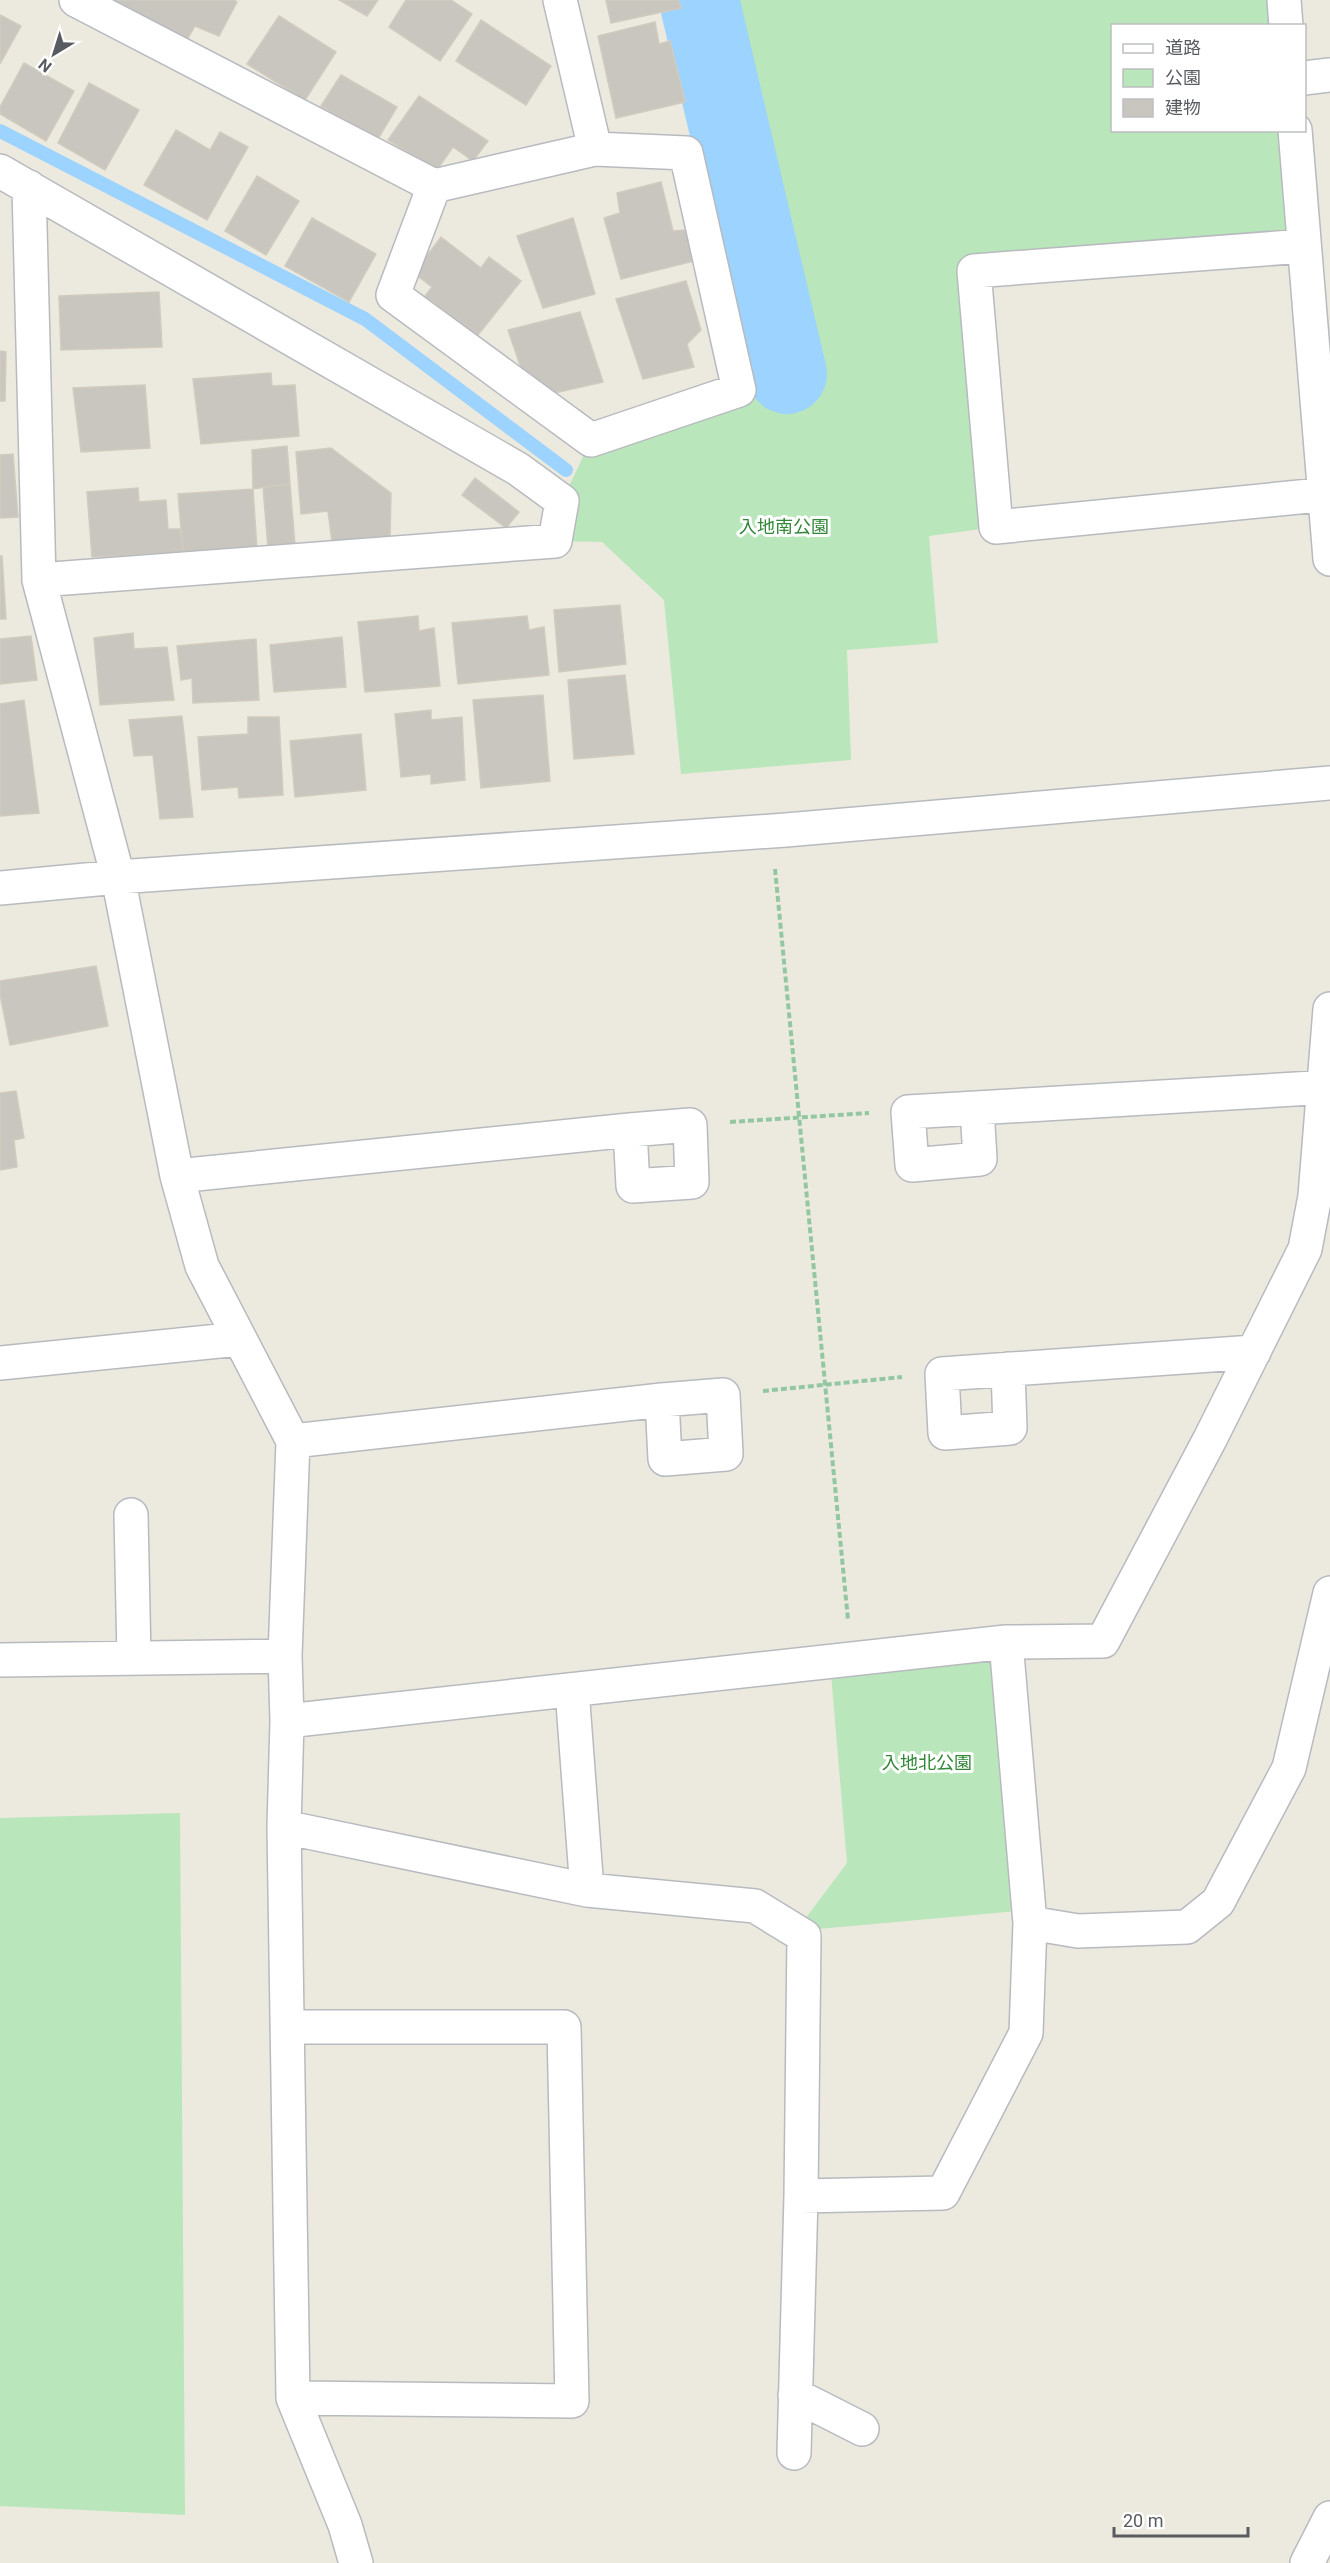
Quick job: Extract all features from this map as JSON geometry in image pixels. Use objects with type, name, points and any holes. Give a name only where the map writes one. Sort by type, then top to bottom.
[{"type":"street","points":[[76,0],[434,186],[595,149],[686,153],[739,390],[591,440],[393,295],[434,186]]},
{"type":"street","points":[[560,0],[595,149]]},
{"type":"street","points":[[1284,0],[1286,24]]},
{"type":"street","points":[[1306,78],[1330,75]]},
{"type":"street","points":[[1295,132],[1327,494],[1330,559]]},
{"type":"street","points":[[0,171],[518,469],[562,501],[555,541],[39,580]]},
{"type":"street","points":[[29,187],[39,580],[118,877],[177,1176],[202,1266],[293,1441],[285,1656],[287,1721],[284,1827],[293,2398],[345,2525],[356,2563]]},
{"type":"street","points":[[1304,246],[974,271],[996,527],[1327,494]]},
{"type":"street","points":[[0,888],[118,877],[771,831],[1330,783]]},
{"type":"street","points":[[287,1721],[1006,1642],[1103,1641],[1254,1352],[1317,1255],[1315,1196],[1327,1087],[1330,1009]]},
{"type":"street","points":[[977,1108],[980,1159],[912,1165],[908,1112],[1327,1087]]},
{"type":"street","points":[[177,1176],[630,1130],[690,1125],[692,1182],[633,1186],[630,1130]]},
{"type":"street","points":[[0,1364],[239,1339]]},
{"type":"street","points":[[1008,1369],[1010,1428],[945,1433],[942,1374],[1008,1369],[1254,1352]]},
{"type":"street","points":[[293,1441],[662,1400],[723,1395],[726,1454],[665,1459],[662,1400]]},
{"type":"street","points":[[131,1515],[134,1658]]},
{"type":"street","points":[[1030,1923],[1078,1930],[1187,1927],[1218,1902],[1289,1768],[1330,1593]]},
{"type":"street","points":[[801,2196],[943,2193],[1026,2033],[1030,1923],[1006,1642]]},
{"type":"street","points":[[0,1660],[285,1656]]},
{"type":"street","points":[[572,1690],[587,1890]]},
{"type":"street","points":[[284,1827],[587,1890],[755,1906],[804,1936],[801,2196],[794,2452]]},
{"type":"street","points":[[287,2027],[564,2027],[572,2401],[293,2398]]},
{"type":"street","points":[[795,2395],[862,2429]]},
{"type":"street","points":[[1307,2563],[1330,2518]]},
{"type":"path","points":[[771,831],[852,1660]]},
{"type":"path","points":[[690,1125],[799,1116],[908,1112]]},
{"type":"path","points":[[723,1395],[942,1374]]},
{"type":"green space","name":"入地南公園","points":[[720,0],[1284,0],[1286,24],[1111,24],[1111,132],[1295,132],[1304,246],[974,271],[996,527],[929,536],[938,643],[847,650],[851,760],[681,774],[664,600],[602,542],[555,541],[562,501],[591,440],[739,390],[803,384],[784,282]]},
{"type":"green space","name":"入地北公園","points":[[1006,1642],[1028,1910],[796,1931],[847,1863],[830,1662]]},
{"type":"green space","points":[[180,1813],[185,2515],[0,2506],[0,1818]]},
{"type":"building","points":[[109,0],[234,0],[237,2],[219,36],[195,26],[187,40]]},
{"type":"building","points":[[339,0],[378,0],[367,16]]},
{"type":"building","points":[[406,0],[451,0],[472,14],[440,61],[389,27]]},
{"type":"building","points":[[606,0],[678,0],[681,8],[611,23]]},
{"type":"building","points":[[0,15],[21,26],[0,64]]},
{"type":"building","points":[[279,16],[336,52],[305,100],[247,64]]},
{"type":"building","points":[[481,20],[551,66],[526,105],[456,61]]},
{"type":"building","points":[[655,22],[659,44],[670,41],[685,102],[616,118],[598,36]]},
{"type":"building","points":[[24,63],[74,91],[46,141],[0,114],[0,107]]},
{"type":"building","points":[[341,75],[397,107],[378,139],[321,106]]},
{"type":"building","points":[[89,83],[139,110],[105,170],[58,143]]},
{"type":"building","points":[[419,96],[488,141],[473,161],[453,147],[437,170],[388,140]]},
{"type":"building","points":[[176,130],[210,150],[220,132],[248,147],[207,220],[144,185]]},
{"type":"building","points":[[257,176],[299,201],[266,255],[225,231]]},
{"type":"building","points":[[661,182],[673,231],[687,230],[694,261],[621,279],[604,218],[620,213],[617,193]]},
{"type":"building","points":[[312,218],[376,254],[349,302],[285,266]]},
{"type":"building","points":[[573,218],[595,294],[543,308],[517,236]]},
{"type":"building","points":[[441,237],[481,268],[489,257],[521,281],[478,335],[425,296],[432,287],[414,273]]},
{"type":"building","points":[[686,281],[701,330],[687,344],[694,367],[643,379],[616,299]]},
{"type":"building","points":[[159,292],[162,347],[61,350],[59,296]]},
{"type":"building","points":[[580,312],[603,382],[546,395],[525,380],[508,330]]},
{"type":"building","points":[[0,351],[6,352],[5,401],[0,401]]},
{"type":"building","points":[[271,373],[272,386],[295,385],[299,436],[201,444],[193,379]]},
{"type":"building","points":[[145,385],[150,448],[81,452],[73,388]]},
{"type":"building","points":[[287,446],[290,484],[253,489],[252,450]]},
{"type":"building","points":[[331,448],[391,493],[390,537],[332,542],[328,511],[301,514],[296,452]]},
{"type":"building","points":[[13,454],[18,517],[0,518],[0,455]]},
{"type":"building","points":[[475,478],[519,512],[506,528],[462,495]]},
{"type":"building","points":[[290,484],[295,545],[268,548],[263,487]]},
{"type":"building","points":[[138,488],[139,502],[166,500],[168,529],[180,529],[183,552],[92,557],[87,492]]},
{"type":"building","points":[[253,489],[257,550],[183,552],[178,494]]},
{"type":"building","points":[[0,556],[2,556],[6,619],[0,619]]},
{"type":"building","points":[[620,605],[626,664],[559,672],[554,610]]},
{"type":"building","points":[[418,616],[419,631],[434,628],[440,686],[365,692],[358,622]]},
{"type":"building","points":[[527,616],[529,630],[544,627],[549,675],[458,684],[452,623]]},
{"type":"building","points":[[133,633],[134,649],[167,647],[174,700],[100,705],[94,638]]},
{"type":"building","points":[[31,636],[37,680],[0,684],[0,639]]},
{"type":"building","points":[[342,637],[346,687],[274,692],[270,645]]},
{"type":"building","points":[[256,639],[259,700],[193,703],[192,678],[181,680],[177,646]]},
{"type":"building","points":[[625,675],[634,754],[574,759],[568,680]]},
{"type":"building","points":[[543,695],[550,781],[481,788],[473,700]]},
{"type":"building","points":[[24,700],[39,813],[0,816],[0,704]]},
{"type":"building","points":[[431,710],[431,720],[462,717],[465,780],[431,784],[431,774],[401,777],[395,714]]},
{"type":"building","points":[[182,716],[193,817],[160,819],[153,755],[134,756],[129,720]]},
{"type":"building","points":[[248,717],[279,717],[283,795],[239,798],[238,787],[202,790],[198,737],[248,734]]},
{"type":"building","points":[[361,734],[366,790],[295,797],[290,741]]},
{"type":"building","points":[[96,966],[108,1026],[10,1045],[0,994],[0,981]]},
{"type":"building","points":[[16,1091],[24,1138],[14,1140],[17,1167],[0,1170],[0,1093]]},
{"type":"waterway","points":[[699,0],[787,374]]},
{"type":"waterway","points":[[0,131],[365,319],[566,470]]}]
